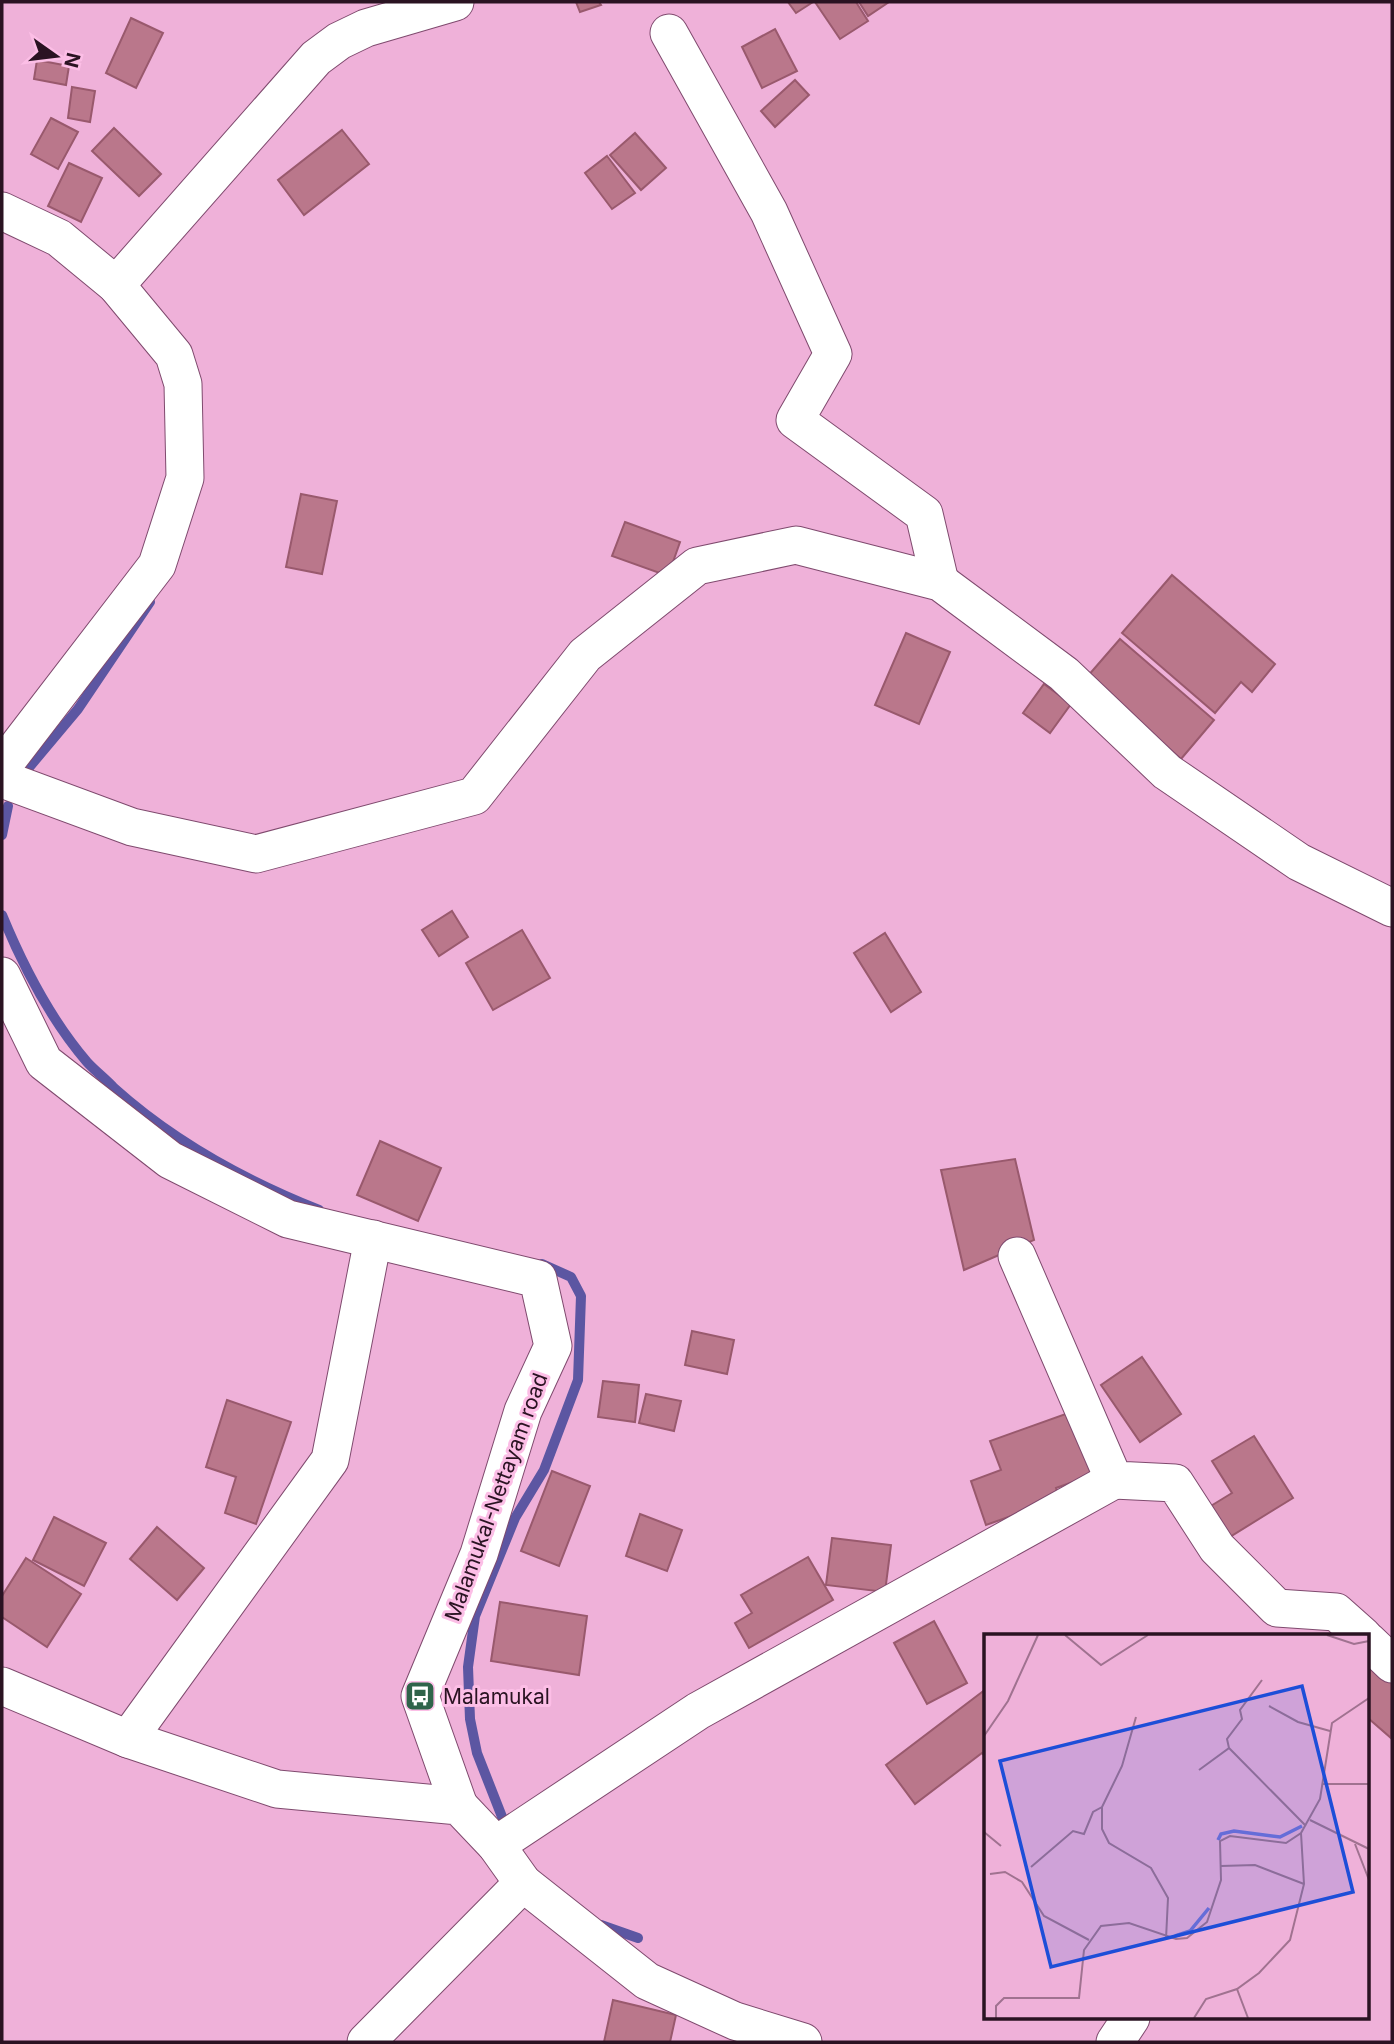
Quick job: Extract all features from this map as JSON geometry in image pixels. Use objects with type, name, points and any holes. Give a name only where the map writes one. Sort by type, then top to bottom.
[{"type":"street","points":[[116,285],[316,58],[339,41],[366,28],[455,2]]},
{"type":"street","points":[[669,33],[769,212],[833,354],[795,420],[925,514],[940,582]]},
{"type":"street","points":[[2,211],[59,237],[116,285],[174,355],[183,384],[185,478],[157,565],[5,763],[2,772]]},
{"type":"street","points":[[2,779],[132,827],[256,854],[474,796],[585,655],[697,566],[796,545],[940,582],[1063,674],[1167,772],[1299,862],[1392,908]]},
{"type":"street","name":"Malamukal-Nettayam road","points":[[2,976],[44,1062],[170,1160],[288,1219],[538,1279],[553,1346],[523,1411],[479,1554],[420,1696],[459,1806]]},
{"type":"street","points":[[128,1739],[330,1460],[373,1239]]},
{"type":"street","points":[[1017,1256],[1114,1480]]},
{"type":"street","points":[[496,1845],[698,1711],[1114,1480],[1175,1483],[1217,1548],[1277,1608],[1336,1612],[1361,1634]]},
{"type":"street","points":[[1370,1643],[1392,1664]]},
{"type":"street","points":[[2,1686],[128,1739],[277,1789],[459,1806],[496,1845],[523,1883],[647,1981],[732,2031],[803,2042]]},
{"type":"street","points":[[366,2042],[523,1883]]},
{"type":"street","points":[[1115,2042],[1130,2020]]},
{"type":"building","points":[[576,2],[599,2],[601,5],[580,12]]},
{"type":"building","points":[[788,2],[813,2],[796,13]]},
{"type":"building","points":[[815,2],[856,2],[868,21],[840,39]]},
{"type":"building","points":[[859,2],[889,2],[868,16]]},
{"type":"building","points":[[131,18],[163,33],[136,88],[106,73]]},
{"type":"building","points":[[775,29],[797,71],[762,88],[742,47]]},
{"type":"building","points":[[37,60],[69,66],[66,85],[34,79]]},
{"type":"building","points":[[795,80],[809,95],[775,127],[761,111]]},
{"type":"building","points":[[72,87],[95,91],[90,122],[68,118]]},
{"type":"building","points":[[51,118],[78,132],[58,169],[31,154]]},
{"type":"building","points":[[114,128],[161,174],[139,196],[92,151]]},
{"type":"building","points":[[342,130],[369,164],[304,215],[278,180]]},
{"type":"building","points":[[635,133],[666,168],[641,190],[610,155]]},
{"type":"building","points":[[607,156],[635,193],[612,209],[585,173]]},
{"type":"building","points":[[69,163],[102,178],[81,222],[48,206]]},
{"type":"building","points":[[301,494],[337,501],[322,574],[286,567]]},
{"type":"building","points":[[625,522],[680,542],[668,576],[612,556]]},
{"type":"building","points":[[1172,575],[1275,664],[1252,692],[1241,682],[1215,713],[1122,633]]},
{"type":"building","points":[[906,633],[950,652],[919,724],[875,705]]},
{"type":"building","points":[[1120,639],[1214,720],[1181,759],[1087,677]]},
{"type":"building","points":[[1044,684],[1071,704],[1050,733],[1023,713]]},
{"type":"building","points":[[452,911],[468,937],[439,956],[422,930]]},
{"type":"building","points":[[522,930],[550,978],[493,1010],[466,963]]},
{"type":"building","points":[[885,933],[921,992],[891,1012],[854,953]]},
{"type":"building","points":[[380,1141],[441,1168],[418,1221],[357,1195]]},
{"type":"building","points":[[1015,1159],[1034,1240],[964,1270],[941,1170]]},
{"type":"building","points":[[692,1331],[734,1340],[727,1374],[685,1365]]},
{"type":"building","points":[[1142,1357],[1181,1414],[1140,1442],[1101,1385]]},
{"type":"building","points":[[603,1381],[639,1385],[635,1422],[598,1417]]},
{"type":"building","points":[[646,1394],[681,1401],[674,1431],[639,1423]]},
{"type":"building","points":[[227,1400],[291,1422],[256,1524],[225,1513],[236,1477],[206,1467]]},
{"type":"building","points":[[1074,1411],[1096,1474],[1056,1488],[1059,1499],[986,1525],[971,1481],[1001,1470],[990,1441]]},
{"type":"building","points":[[1254,1436],[1293,1498],[1220,1543],[1201,1512],[1232,1493],[1212,1461]]},
{"type":"building","points":[[552,1471],[590,1486],[559,1566],[521,1551]]},
{"type":"building","points":[[640,1514],[682,1530],[667,1571],[626,1556]]},
{"type":"building","points":[[54,1517],[106,1543],[84,1586],[33,1560]]},
{"type":"building","points":[[157,1527],[204,1568],[177,1600],[130,1559]]},
{"type":"building","points":[[832,1538],[891,1545],[885,1592],[826,1585]]},
{"type":"building","points":[[808,1557],[833,1600],[749,1648],[735,1623],[752,1613],[741,1595]]},
{"type":"building","points":[[26,1558],[81,1594],[47,1647],[2,1617],[2,1596]]},
{"type":"building","points":[[500,1602],[587,1616],[579,1675],[491,1661]]},
{"type":"building","points":[[934,1621],[967,1683],[927,1704],[894,1643]]},
{"type":"building","points":[[1370,1656],[1392,1674],[1391,1738],[1370,1720]]},
{"type":"building","points":[[984,1691],[984,1756],[982,1753],[915,1804],[886,1765]]},
{"type":"building","points":[[613,2000],[676,2015],[670,2042],[604,2042]]},
{"type":"waterway","points":[[21,777],[78,709],[150,602]]},
{"type":"waterway","points":[[2,835],[8,806]]},
{"type":"waterway","points":[[2,915],[19,954],[50,1010],[87,1062],[114,1088],[161,1125],[211,1158],[264,1186],[319,1210]]},
{"type":"waterway","points":[[506,1827],[477,1753],[470,1719],[468,1667],[475,1616],[515,1518],[544,1470],[578,1380],[581,1296],[571,1277],[542,1264]]},
{"type":"waterway","points":[[601,1925],[638,1938]]},
{"type":"place","name":"Malamukal","points":[[420,1696]]}]
